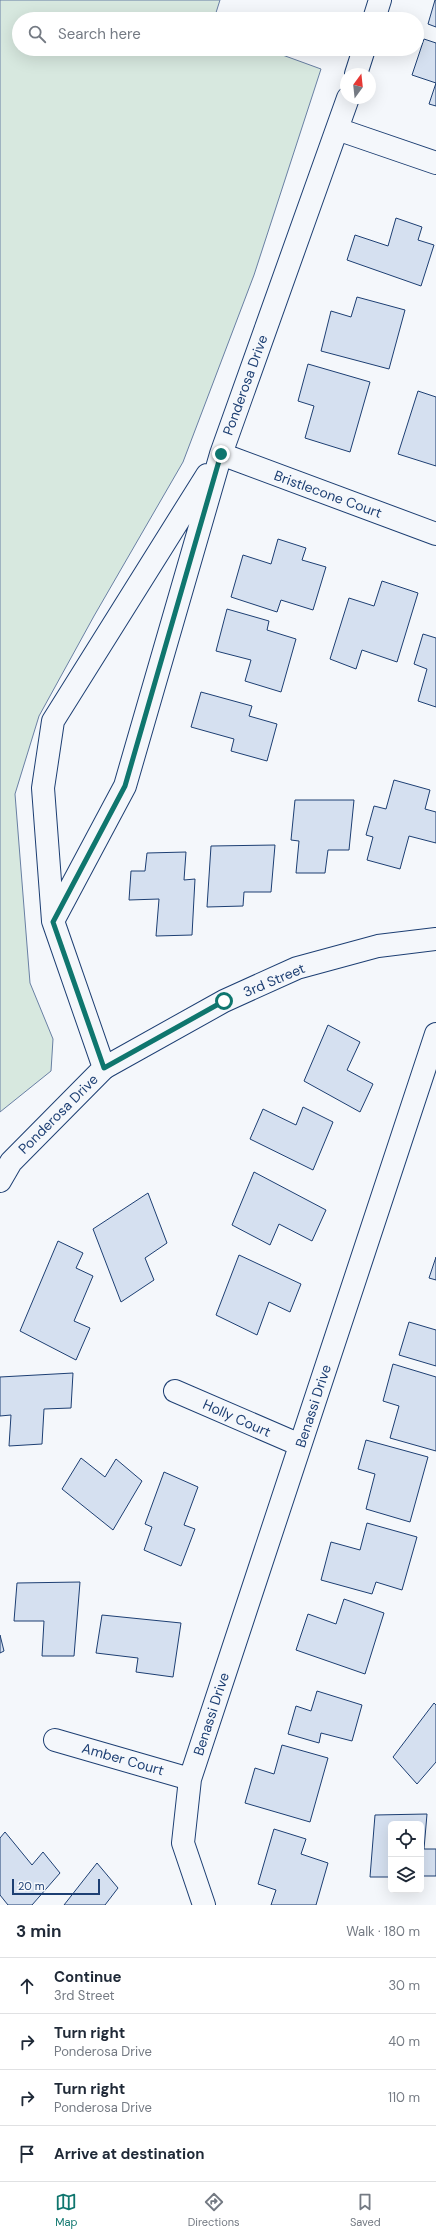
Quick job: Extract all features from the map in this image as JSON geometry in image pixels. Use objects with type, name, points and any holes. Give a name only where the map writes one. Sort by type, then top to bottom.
[{"type":"street","points":[[376,12],[380,0]]},
{"type":"street","points":[[358,68],[362,56]]},
{"type":"street","name":"Ponderosa Drive","points":[[0,1180],[11,1162],[104,1068],[53,922],[125,786],[221,454],[346,104]]},
{"type":"street","points":[[337,129],[436,163]]},
{"type":"street","points":[[53,922],[43,788],[53,721],[221,454]]},
{"type":"street","name":"Bristlecone Court","points":[[221,454],[436,534]]},
{"type":"street","name":"3rd Street","points":[[104,1068],[224,1001],[297,968],[378,946],[436,939]]},
{"type":"street","name":"Benassi Drive","points":[[204,1905],[183,1843],[190,1778],[436,1034]]},
{"type":"street","name":"Holly Court","points":[[175,1391],[300,1445]]},
{"type":"street","name":"Amber Court","points":[[55,1740],[190,1778]]},
{"type":"shaded area","points":[[0,0],[220,0],[216,12],[12,12],[12,56],[285,56],[321,69],[254,275],[183,462],[94,616],[39,716],[15,794],[30,983],[53,1039],[51,1071],[0,1112]]},
{"type":"building","points":[[436,0],[436,27],[428,24]]},
{"type":"building","points":[[424,39],[436,43],[436,83],[412,75],[418,56],[424,56]]},
{"type":"building","points":[[436,83],[436,106],[429,104]]},
{"type":"building","points":[[396,218],[422,227],[418,240],[434,245],[421,286],[347,260],[355,235],[388,246]]},
{"type":"building","points":[[357,297],[405,310],[389,369],[321,351],[331,311],[351,317]]},
{"type":"building","points":[[308,364],[370,382],[350,452],[305,438],[314,406],[298,401]]},
{"type":"building","points":[[418,391],[436,397],[436,466],[398,454]]},
{"type":"building","points":[[278,539],[306,548],[302,560],[326,567],[313,610],[281,600],[277,612],[231,597],[243,555],[271,564]]},
{"type":"building","points":[[382,581],[418,593],[397,662],[362,650],[356,669],[330,659],[349,598],[374,606]]},
{"type":"building","points":[[227,609],[269,621],[267,630],[296,639],[281,692],[245,681],[251,660],[216,651]]},
{"type":"building","points":[[423,634],[436,638],[436,707],[418,701],[427,669],[414,664]]},
{"type":"building","points":[[201,692],[252,706],[249,716],[277,724],[267,761],[231,751],[234,739],[191,727]]},
{"type":"building","points":[[394,780],[430,790],[425,809],[436,812],[436,843],[409,836],[400,869],[367,860],[373,837],[366,835],[374,806],[386,809]]},
{"type":"building","points":[[295,800],[354,800],[349,850],[328,850],[325,873],[296,873],[299,841],[291,840]]},
{"type":"building","points":[[275,845],[271,892],[244,892],[243,906],[207,907],[211,846]]},
{"type":"building","points":[[186,852],[184,880],[195,879],[192,935],[156,936],[159,899],[129,900],[131,871],[145,871],[147,853]]},
{"type":"building","points":[[328,1025],[360,1042],[347,1070],[373,1084],[360,1112],[304,1081]]},
{"type":"building","points":[[303,1107],[333,1122],[313,1170],[250,1139],[263,1109],[296,1125]]},
{"type":"building","points":[[254,1172],[326,1210],[312,1241],[279,1224],[270,1245],[232,1225]]},
{"type":"building","points":[[148,1193],[167,1243],[145,1258],[154,1280],[121,1302],[93,1229]]},
{"type":"building","points":[[58,1241],[83,1253],[76,1268],[93,1276],[74,1321],[90,1328],[76,1360],[20,1331]]},
{"type":"building","points":[[239,1255],[301,1284],[290,1312],[269,1302],[257,1335],[216,1315]]},
{"type":"building","points":[[436,1257],[436,1280],[429,1278]]},
{"type":"building","points":[[409,1322],[436,1330],[436,1366],[399,1355]]},
{"type":"building","points":[[393,1364],[436,1377],[436,1451],[390,1438],[399,1406],[383,1401]]},
{"type":"building","points":[[73,1373],[71,1408],[44,1409],[42,1444],[9,1446],[11,1415],[0,1416],[0,1377]]},
{"type":"building","points":[[366,1440],[428,1457],[410,1522],[366,1509],[375,1474],[358,1469]]},
{"type":"building","points":[[81,1458],[105,1477],[116,1459],[142,1481],[113,1530],[62,1489]]},
{"type":"building","points":[[164,1472],[198,1487],[184,1525],[195,1529],[181,1566],[144,1550],[152,1527],[145,1524]]},
{"type":"building","points":[[367,1523],[417,1537],[402,1590],[376,1582],[372,1594],[321,1580],[331,1542],[360,1550]]},
{"type":"building","points":[[80,1582],[74,1656],[42,1656],[44,1621],[14,1621],[17,1583]]},
{"type":"building","points":[[344,1599],[384,1613],[365,1674],[296,1650],[308,1614],[336,1624]]},
{"type":"building","points":[[102,1615],[181,1623],[173,1677],[136,1672],[138,1658],[96,1653]]},
{"type":"building","points":[[0,1635],[4,1651],[0,1653]]},
{"type":"building","points":[[317,1691],[362,1705],[352,1741],[321,1733],[319,1743],[288,1734],[296,1706],[311,1711]]},
{"type":"building","points":[[434,1703],[436,1705],[436,1762],[417,1784],[393,1757]]},
{"type":"building","points":[[282,1745],[328,1758],[310,1822],[245,1803],[255,1768],[274,1774]]},
{"type":"building","points":[[427,1814],[424,1849],[424,1821],[388,1821],[388,1877],[370,1877],[375,1815]]},
{"type":"building","points":[[274,1829],[306,1839],[301,1854],[328,1863],[316,1905],[271,1905],[276,1890],[258,1884]]},
{"type":"building","points":[[5,1832],[32,1865],[43,1852],[60,1873],[32,1905],[8,1905],[0,1895],[0,1838]]},
{"type":"building","points":[[424,1849],[436,1849],[436,1876],[424,1876]]},
{"type":"building","points":[[97,1863],[118,1888],[105,1905],[64,1905]]},
{"type":"route","points":[[221,454],[125,786],[53,922],[104,1068],[224,1001]]}]
